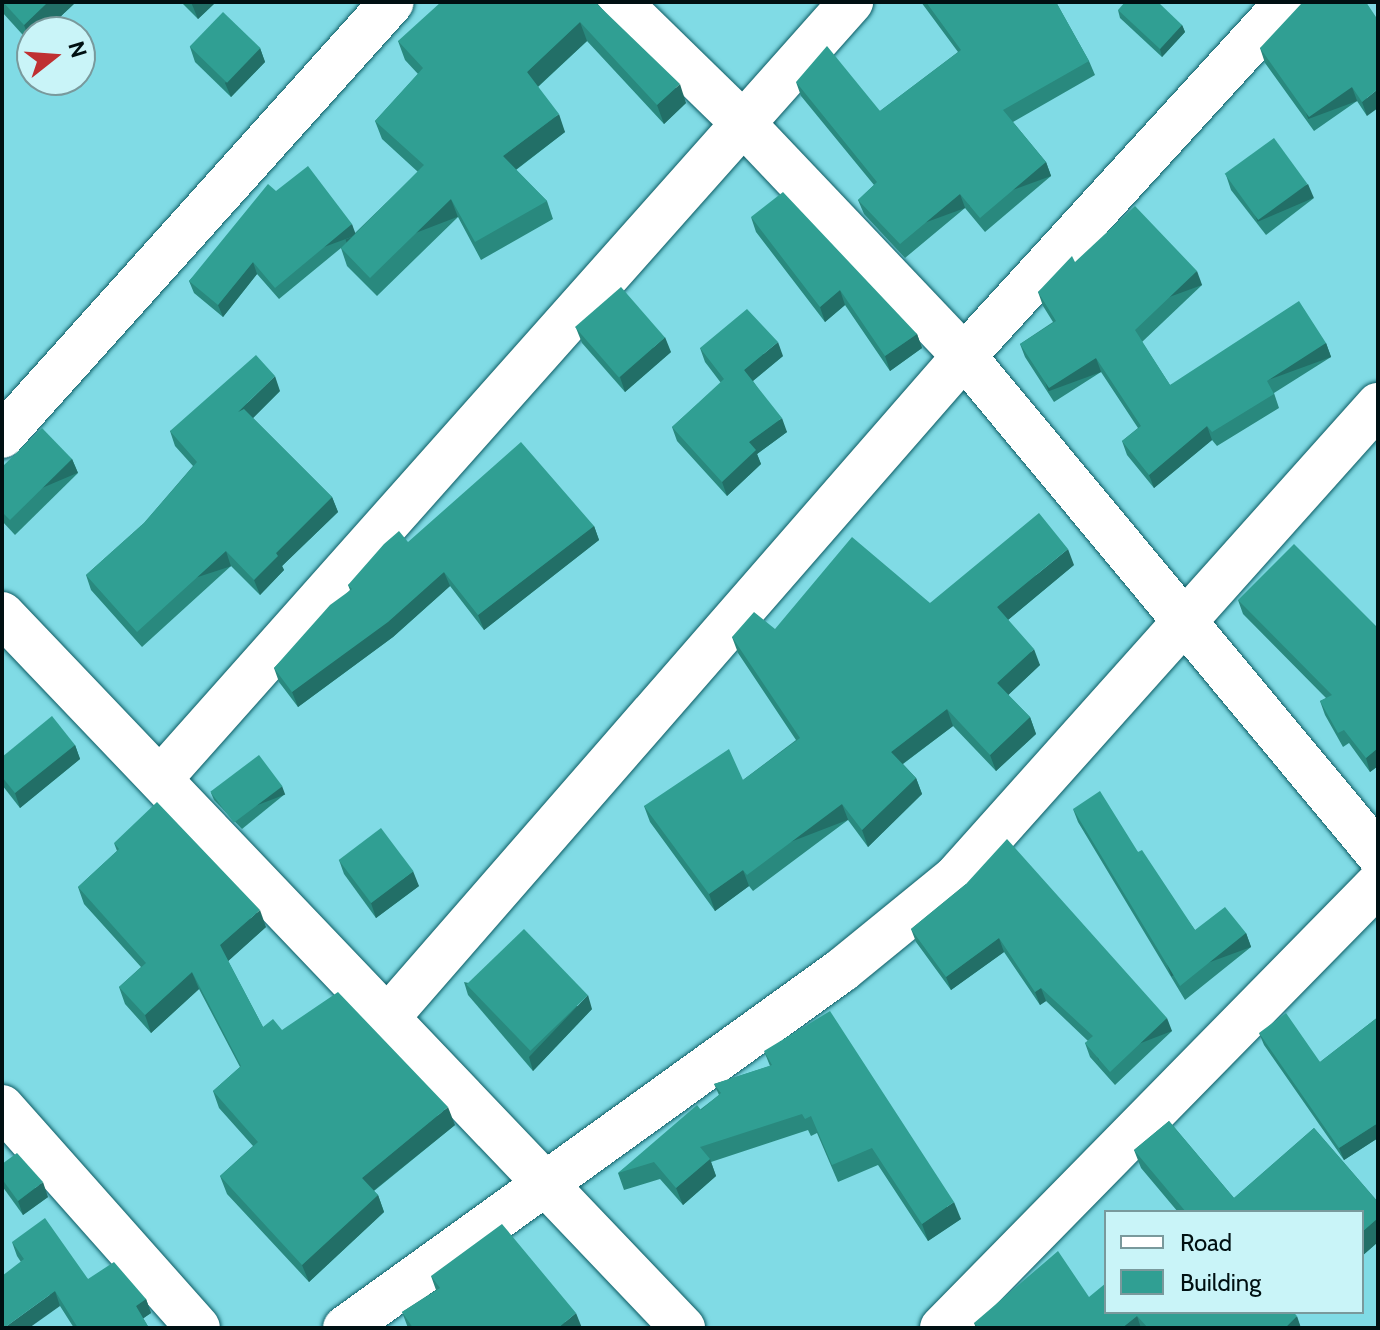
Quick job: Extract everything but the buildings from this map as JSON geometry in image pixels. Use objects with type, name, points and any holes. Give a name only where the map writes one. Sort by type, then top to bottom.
[{"type":"street","points":[[2,436],[392,2]]},
{"type":"street","points":[[619,2],[742,122],[964,356],[1378,854]]},
{"type":"street","points":[[160,779],[851,2]]},
{"type":"street","points":[[387,1018],[964,356],[1287,2]]},
{"type":"street","points":[[345,1328],[548,1186],[842,970],[955,878],[1182,619],[1378,405]]},
{"type":"street","points":[[2,614],[683,1328]]},
{"type":"street","points":[[942,1328],[1378,884]]},
{"type":"street","points":[[2,1107],[198,1328]]}]
